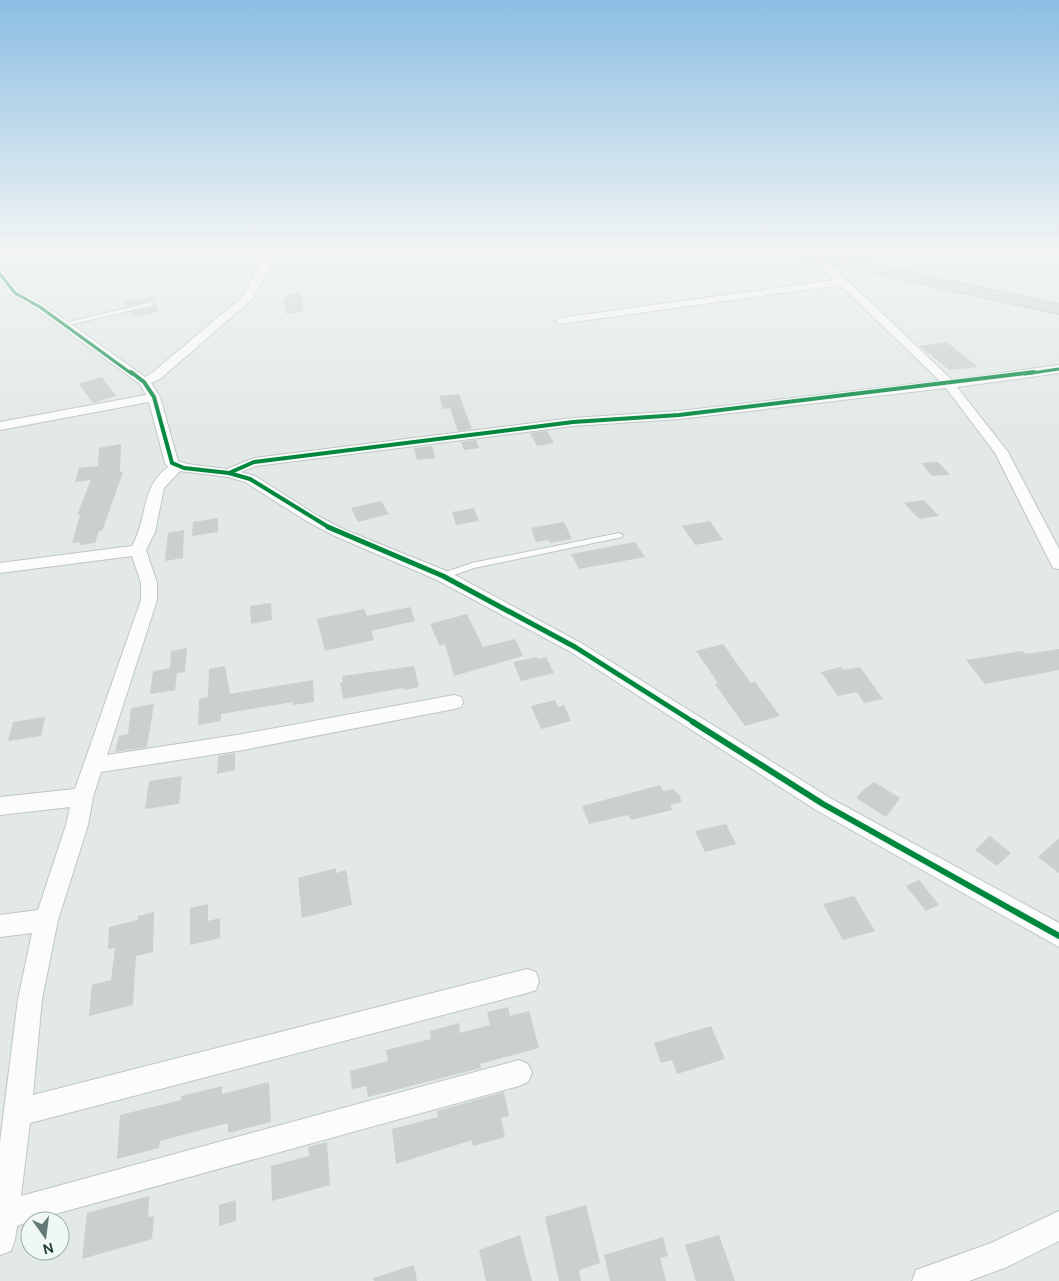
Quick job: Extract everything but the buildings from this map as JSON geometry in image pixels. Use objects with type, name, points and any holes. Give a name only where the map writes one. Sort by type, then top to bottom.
[{"type":"street","points":[[43,311],[64,324],[149,390],[172,463],[196,470],[230,473],[258,483],[313,519],[340,533],[443,576],[575,647],[823,804],[1059,936]]},
{"type":"street","points":[[0,426],[149,390],[156,376],[232,311]]},
{"type":"street","points":[[560,321],[634,311]]},
{"type":"street","points":[[873,311],[912,346],[949,384],[1001,452],[1059,564]]},
{"type":"street","points":[[230,473],[240,466],[254,462],[556,424],[679,415],[949,384],[1059,369]]},
{"type":"street","points":[[178,466],[164,476],[156,488],[147,531],[138,550],[149,583],[148,600],[83,798],[77,825],[46,920],[30,999],[18,1114],[2,1228],[519,1073]]},
{"type":"street","points":[[0,568],[138,550]]},
{"type":"street","points":[[94,766],[243,742],[454,702]]},
{"type":"street","points":[[0,806],[83,798]]},
{"type":"street","points":[[0,926],[46,920]]},
{"type":"street","points":[[18,1114],[527,981]]},
{"type":"street","points":[[927,1281],[996,1256],[1059,1226]]},
{"type":"lane","points":[[64,324],[122,311]]},
{"type":"lane","points":[[443,576],[472,566],[619,535]]},
{"type":"cycle path","points":[[45,311],[144,382],[154,397],[172,463],[184,468],[229,473],[250,479],[313,519],[340,533],[443,576],[575,647],[823,804],[1059,936]]},
{"type":"cycle path","points":[[229,473],[254,462],[573,422],[679,415],[949,384],[1059,369]]}]
